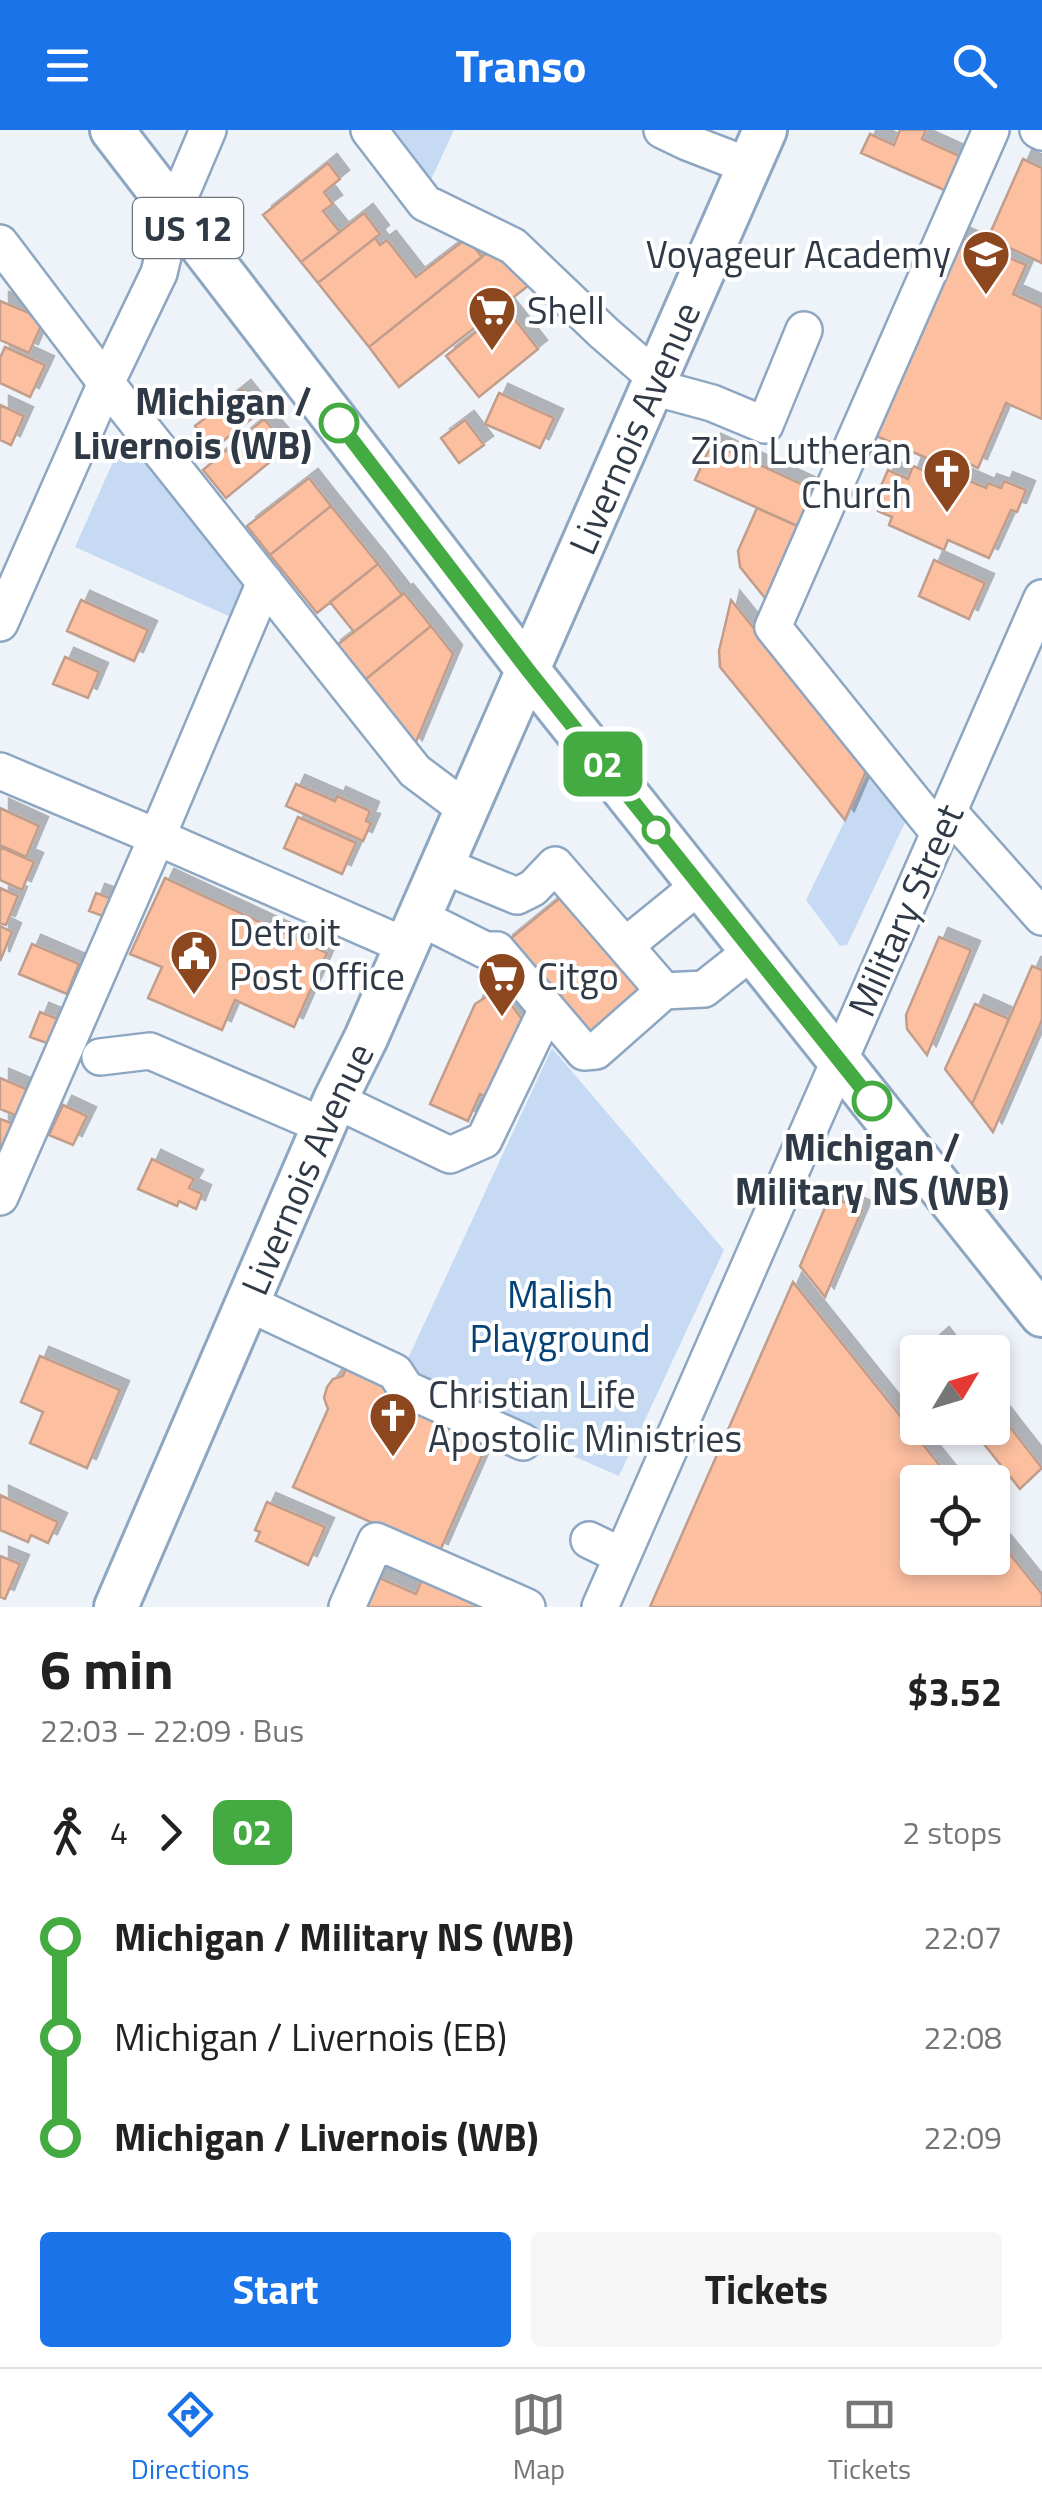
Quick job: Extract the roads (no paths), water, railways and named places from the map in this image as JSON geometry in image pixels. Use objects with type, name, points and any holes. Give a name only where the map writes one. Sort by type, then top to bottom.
[{"type":"main road","name":"US 12","points":[[112,130],[528,670],[1042,1315]]},
{"type":"main road","name":"Livernois Avenue","points":[[116,1607],[757,148]]},
{"type":"street","points":[[0,624],[159,273],[174,210],[208,130]]},
{"type":"street","points":[[369,130],[424,203],[513,246],[655,383],[765,426],[804,330]]},
{"type":"street","points":[[662,130],[687,142],[757,148]]},
{"type":"street","points":[[992,130],[773,627],[944,822],[1042,917]]},
{"type":"street","points":[[0,243],[106,384],[415,771],[467,810]]},
{"type":"street","points":[[0,1196],[265,582]]},
{"type":"street","name":"Military Street","points":[[600,1607],[944,822],[1029,665],[1042,598]]},
{"type":"street","points":[[0,772],[157,837],[412,932],[497,950],[584,1052],[596,1051],[664,992],[704,989],[752,951]]},
{"type":"street","points":[[442,865],[517,896],[532,888],[555,865],[664,992]]},
{"type":"street","points":[[625,946],[700,885]]},
{"type":"street","points":[[100,1057],[150,1050],[450,1155],[484,1140],[547,1008]]},
{"type":"street","points":[[248,1304],[394,1372],[406,1389],[523,1442]]},
{"type":"street","points":[[590,1540],[622,1556]]},
{"type":"street","points":[[347,1607],[376,1541],[527,1607]]},
{"type":"place","name":"Voyageur Academy","points":[[986,296]]},
{"type":"place","name":"Shell","points":[[492,352]]},
{"type":"place","name":"Michigan / Livernois (WB)","points":[[339,423]]},
{"type":"place","name":"Zion Lutheran Church","points":[[947,514]]},
{"type":"place","name":"Detroit Post Office","points":[[194,996]]},
{"type":"place","name":"Citgo","points":[[502,1018]]},
{"type":"place","name":"Michigan / Military NS (WB)","points":[[872,1101]]},
{"type":"place","name":"Christian Life Apostolic Ministries","points":[[393,1458]]},
{"type":"park label","name":"Malish Playground","points":[[560,1316]]}]
